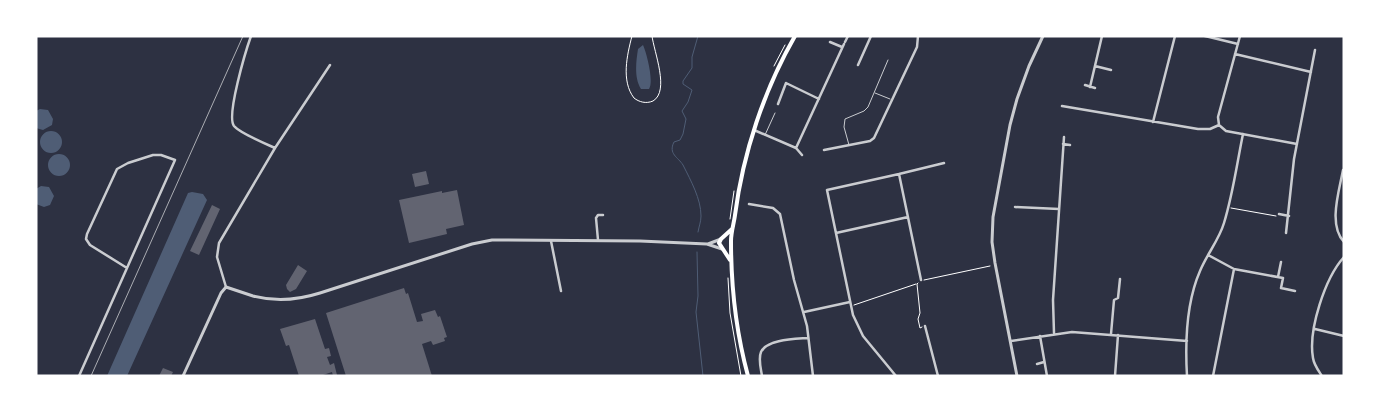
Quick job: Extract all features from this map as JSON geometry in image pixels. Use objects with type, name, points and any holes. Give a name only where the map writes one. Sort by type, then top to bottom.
[{"type":"main road","points":[[748,376],[738,331],[731,262],[731,243],[740,183],[754,130],[771,84],[795,36]]},
{"type":"main road","points":[[731,262],[719,243],[734,227]]},
{"type":"main road","points":[[722,238],[728,238],[731,243]]},
{"type":"main road","points":[[723,249],[728,249],[731,243]]},
{"type":"street","points":[[251,36],[233,103],[232,120],[237,128],[275,148]]},
{"type":"street","points":[[796,148],[848,36]]},
{"type":"street","points":[[858,65],[871,36]]},
{"type":"street","points":[[824,150],[873,140],[917,47],[918,36]]},
{"type":"street","points":[[1017,376],[993,252],[992,217],[1017,98],[1043,36]]},
{"type":"street","points":[[1090,87],[1102,36]]},
{"type":"street","points":[[1153,122],[1175,36]]},
{"type":"street","points":[[1205,36],[1238,44]]},
{"type":"street","points":[[1240,36],[1218,117],[1220,125],[1226,131],[1297,144]]},
{"type":"street","points":[[830,42],[844,44]]},
{"type":"street","points":[[1286,233],[1292,172],[1315,50]]},
{"type":"street","points":[[1235,54],[1310,72]]},
{"type":"street","points":[[226,287],[217,257],[218,246],[275,148],[330,65]]},
{"type":"street","points":[[1095,66],[1111,70]]},
{"type":"street","points":[[778,104],[786,83],[818,99]]},
{"type":"street","points":[[1085,86],[1096,88]]},
{"type":"street","points":[[1062,106],[1202,130],[1220,125]]},
{"type":"street","points":[[754,130],[796,148],[802,155]]},
{"type":"street","points":[[1188,376],[1187,340],[1194,286],[1199,272],[1221,232],[1228,208],[1243,134]]},
{"type":"street","points":[[1054,334],[1052,309],[1064,137]]},
{"type":"street","points":[[1063,144],[1070,145]]},
{"type":"street","points":[[79,376],[127,268],[175,160],[158,154],[145,157],[116,169],[110,182],[86,238],[90,246],[127,268]]},
{"type":"street","points":[[896,376],[863,336],[855,321],[827,190],[944,163]]},
{"type":"street","points":[[1343,170],[1335,223],[1336,232],[1344,242]]},
{"type":"street","points":[[899,174],[921,280]]},
{"type":"street","points":[[749,204],[773,208],[780,214],[794,280],[804,312],[813,376]]},
{"type":"street","points":[[1015,207],[1058,209]]},
{"type":"street","points":[[598,242],[596,218],[598,215],[603,215]]},
{"type":"street","points":[[1279,215],[1289,216]]},
{"type":"street","points":[[835,233],[908,217]]},
{"type":"street","points":[[708,244],[722,238]]},
{"type":"street","points":[[226,287],[266,299],[295,299],[320,294],[482,242],[501,240],[708,244],[723,249]]},
{"type":"street","points":[[551,241],[561,291]]},
{"type":"street","points":[[1208,255],[1234,269],[1283,278],[1281,288],[1295,291]]},
{"type":"street","points":[[1322,376],[1314,360],[1312,349],[1315,328],[1325,286],[1331,274],[1344,257]]},
{"type":"street","points":[[1278,278],[1281,262]]},
{"type":"street","points":[[1213,376],[1234,269]]},
{"type":"street","points":[[1111,334],[1114,300],[1118,298],[1120,279]]},
{"type":"street","points":[[183,376],[221,293],[226,287]]},
{"type":"street","points":[[804,312],[850,304]]},
{"type":"street","points":[[925,326],[938,376]]},
{"type":"street","points":[[1315,328],[1344,336]]},
{"type":"street","points":[[1011,341],[1072,332],[1187,340]]},
{"type":"street","points":[[1115,376],[1118,335]]},
{"type":"street","points":[[1040,336],[1047,376]]},
{"type":"street","points":[[762,376],[760,356],[767,346],[773,343],[808,338]]},
{"type":"street","points":[[1037,364],[1044,362]]},
{"type":"lane","points":[[849,145],[844,127],[845,119],[866,110],[888,60]]},
{"type":"lane","points":[[875,93],[891,100]]},
{"type":"lane","points":[[765,134],[775,112]]},
{"type":"path","points":[[632,36],[627,58],[627,86],[634,98],[650,102],[658,96],[662,86],[652,36]]},
{"type":"path","points":[[1228,208],[1279,215]]},
{"type":"path","points":[[850,304],[917,284],[921,280],[990,266]]},
{"type":"path","points":[[917,284],[920,307],[918,319],[920,328],[925,326]]},
{"type":"water","points":[[643,45],[651,80],[649,89],[641,89],[636,75],[638,49]]},
{"type":"water","points":[[40,109],[48,110],[53,119],[52,125],[43,130],[36,128],[36,111]]},
{"type":"water","points":[[51,131],[59,134],[62,142],[59,150],[51,153],[43,150],[40,142],[43,134]]},
{"type":"water","points":[[59,154],[67,157],[70,165],[67,173],[59,176],[51,173],[48,165],[51,157]]},
{"type":"water","points":[[41,186],[49,187],[54,196],[50,205],[44,207],[36,204],[36,189]]},
{"type":"water","points":[[188,193],[203,194],[207,200],[127,376],[107,376]]},
{"type":"building","points":[[426,171],[429,184],[415,187],[412,174]]},
{"type":"building","points":[[457,190],[464,225],[446,229],[447,234],[409,243],[399,200],[442,191],[442,193]]},
{"type":"building","points":[[212,205],[220,209],[199,255],[190,251]]},
{"type":"building","points":[[298,265],[307,271],[296,289],[290,292],[286,285]]},
{"type":"building","points":[[404,288],[406,294],[408,293],[417,322],[423,321],[421,314],[435,310],[438,317],[440,316],[447,337],[444,338],[445,341],[433,345],[431,341],[422,344],[432,376],[346,376],[326,313]]},
{"type":"building","points":[[315,319],[325,349],[329,348],[331,356],[327,357],[330,365],[334,363],[337,375],[333,376],[332,372],[320,376],[299,376],[289,345],[286,346],[280,329]]},
{"type":"building","points":[[163,368],[173,372],[171,376],[159,376]]},
{"type":"waterway","points":[[698,36],[692,57],[692,68],[683,81],[683,84],[692,90],[688,102],[682,111],[686,119],[683,134],[680,140],[674,142],[672,146],[674,155],[683,165],[692,184],[701,210],[698,232]]},
{"type":"waterway","points":[[697,252],[698,296],[696,312],[703,376]]},
{"type":"railway","points":[[91,376],[243,36]]}]
